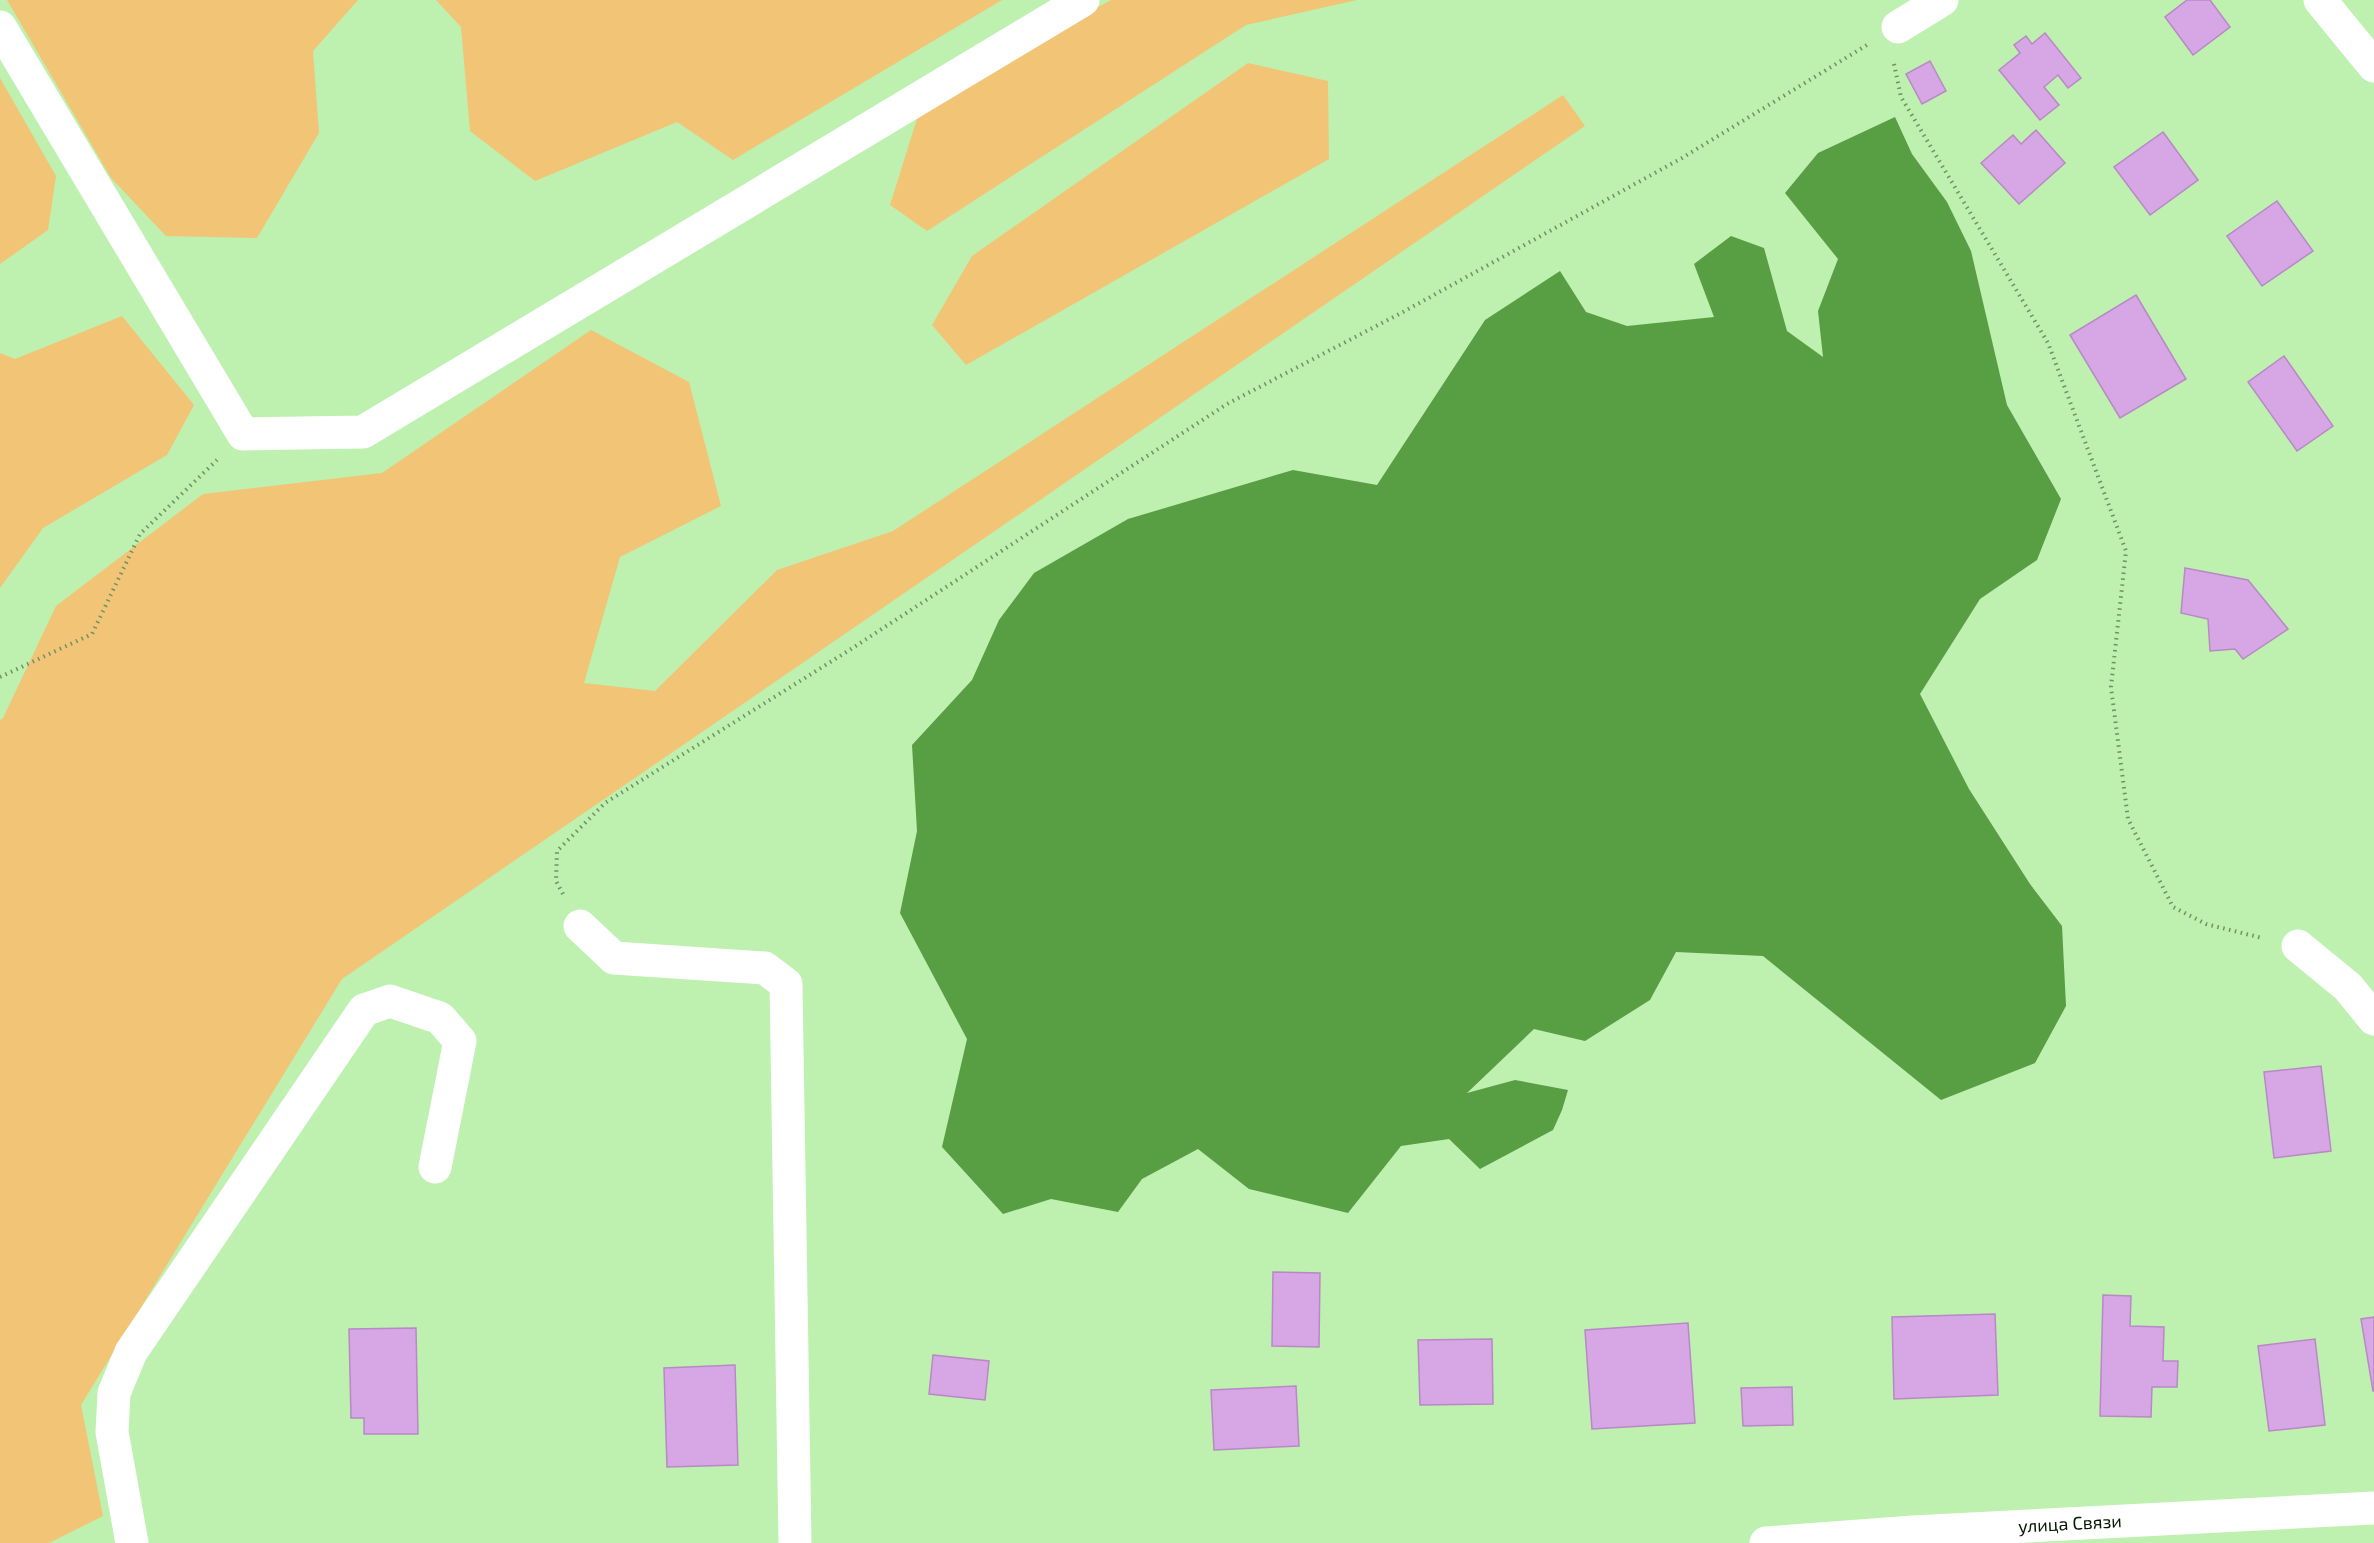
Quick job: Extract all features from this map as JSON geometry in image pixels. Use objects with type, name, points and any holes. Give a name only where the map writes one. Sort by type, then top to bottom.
[{"type":"main road","points":[[0,27],[243,434],[363,432],[1083,0]]},
{"type":"main road","points":[[1898,27],[1942,0]]},
{"type":"main road","points":[[2320,0],[2374,66]]},
{"type":"main road","points":[[580,926],[614,958],[765,968],[786,984],[795,1543]]},
{"type":"main road","points":[[2298,946],[2348,987],[2374,1019]]},
{"type":"main road","points":[[132,1543],[112,1432],[114,1393],[131,1352],[364,1010],[390,1001],[440,1018],[460,1041],[435,1167]]},
{"type":"main road","name":"улица Связи","points":[[1766,1543],[1913,1538],[2374,1508]]},
{"type":"path","points":[[580,926],[556,881],[557,851],[606,803],[848,651],[1227,404],[1403,312],[1682,158],[1898,27]]},
{"type":"path","points":[[1898,27],[1893,58],[1901,97],[2048,343],[2126,551],[2111,687],[2128,819],[2173,907],[2206,924],[2298,946]]},
{"type":"path","points":[[0,677],[92,634],[140,534],[243,434]]},
{"type":"shaded area","points":[[7,0],[358,0],[313,51],[319,133],[257,238],[166,236],[111,178]]},
{"type":"shaded area","points":[[436,0],[1002,0],[733,160],[677,122],[535,181],[470,131],[461,27]]},
{"type":"shaded area","points":[[1111,0],[1357,0],[1246,25],[927,231],[890,205],[921,106]]},
{"type":"shaded area","points":[[1248,63],[1328,81],[1329,159],[966,365],[932,325],[972,256]]},
{"type":"shaded area","points":[[0,78],[56,176],[48,230],[0,264]]},
{"type":"shaded area","points":[[1563,95],[1585,126],[342,979],[81,1405],[103,1516],[49,1543],[0,1543],[0,720],[3,718],[56,606],[203,494],[382,473],[591,330],[689,382],[721,506],[620,557],[584,683],[655,691],[777,570],[893,531]]},
{"type":"shaded area","points":[[1895,117],[1912,154],[1947,202],[1971,251],[2007,405],[2061,499],[2037,560],[1980,599],[1920,694],[1969,789],[2030,884],[2062,926],[2066,1006],[2035,1063],[1941,1100],[1763,956],[1676,952],[1650,1000],[1585,1041],[1534,1029],[1467,1093],[1515,1080],[1568,1090],[1553,1130],[1480,1169],[1449,1139],[1401,1146],[1348,1213],[1249,1189],[1198,1149],[1142,1179],[1118,1212],[1051,1199],[1003,1214],[942,1147],[967,1039],[900,913],[917,831],[912,745],[972,680],[999,620],[1034,573],[1128,519],[1293,470],[1377,485],[1485,320],[1560,271],[1586,312],[1627,326],[1714,317],[1694,264],[1731,236],[1764,248],[1787,331],[1823,357],[1818,311],[1838,259],[1785,193],[1818,153]]},
{"type":"shaded area","points":[[122,316],[194,405],[167,455],[43,528],[0,588],[0,353],[15,359]]},
{"type":"building","points":[[2187,0],[2210,0],[2230,27],[2193,55],[2165,17]]},
{"type":"building","points":[[2045,33],[2081,78],[2068,88],[2058,75],[2044,87],[2059,105],[2040,120],[1999,70],[2020,53],[2014,45],[2026,36],[2032,44]]},
{"type":"building","points":[[1930,61],[1946,91],[1922,104],[1906,74]]},
{"type":"building","points":[[2036,130],[2065,163],[2019,204],[1981,163],[2013,135],[2021,144]]},
{"type":"building","points":[[2163,132],[2198,180],[2150,215],[2114,167]]},
{"type":"building","points":[[2277,201],[2313,251],[2262,286],[2227,236]]},
{"type":"building","points":[[2136,295],[2186,379],[2120,418],[2070,335]]},
{"type":"building","points":[[2284,356],[2333,426],[2297,451],[2248,382]]},
{"type":"building","points":[[2185,568],[2248,580],[2288,629],[2243,659],[2235,649],[2210,651],[2208,619],[2181,613]]},
{"type":"building","points":[[2321,1066],[2331,1151],[2274,1158],[2264,1072]]},
{"type":"building","points":[[1273,1272],[1320,1273],[1319,1347],[1272,1346]]},
{"type":"building","points":[[2103,1295],[2131,1296],[2130,1326],[2164,1327],[2163,1361],[2178,1361],[2177,1387],[2152,1387],[2151,1417],[2100,1416]]},
{"type":"building","points":[[1995,1314],[1998,1395],[1894,1399],[1892,1317]]},
{"type":"building","points":[[2374,1317],[2374,1391],[2373,1391],[2361,1319]]},
{"type":"building","points":[[1688,1323],[1695,1423],[1592,1429],[1585,1330]]},
{"type":"building","points":[[416,1328],[418,1434],[364,1434],[364,1418],[351,1418],[349,1329]]},
{"type":"building","points":[[1492,1339],[1493,1404],[1420,1405],[1418,1340]]},
{"type":"building","points":[[2315,1339],[2325,1425],[2269,1431],[2258,1346]]},
{"type":"building","points":[[933,1355],[989,1361],[985,1400],[929,1394]]},
{"type":"building","points":[[735,1365],[738,1465],[667,1467],[664,1368]]},
{"type":"building","points":[[1296,1386],[1299,1446],[1214,1450],[1211,1390]]},
{"type":"building","points":[[1792,1387],[1793,1425],[1743,1426],[1741,1388]]}]
